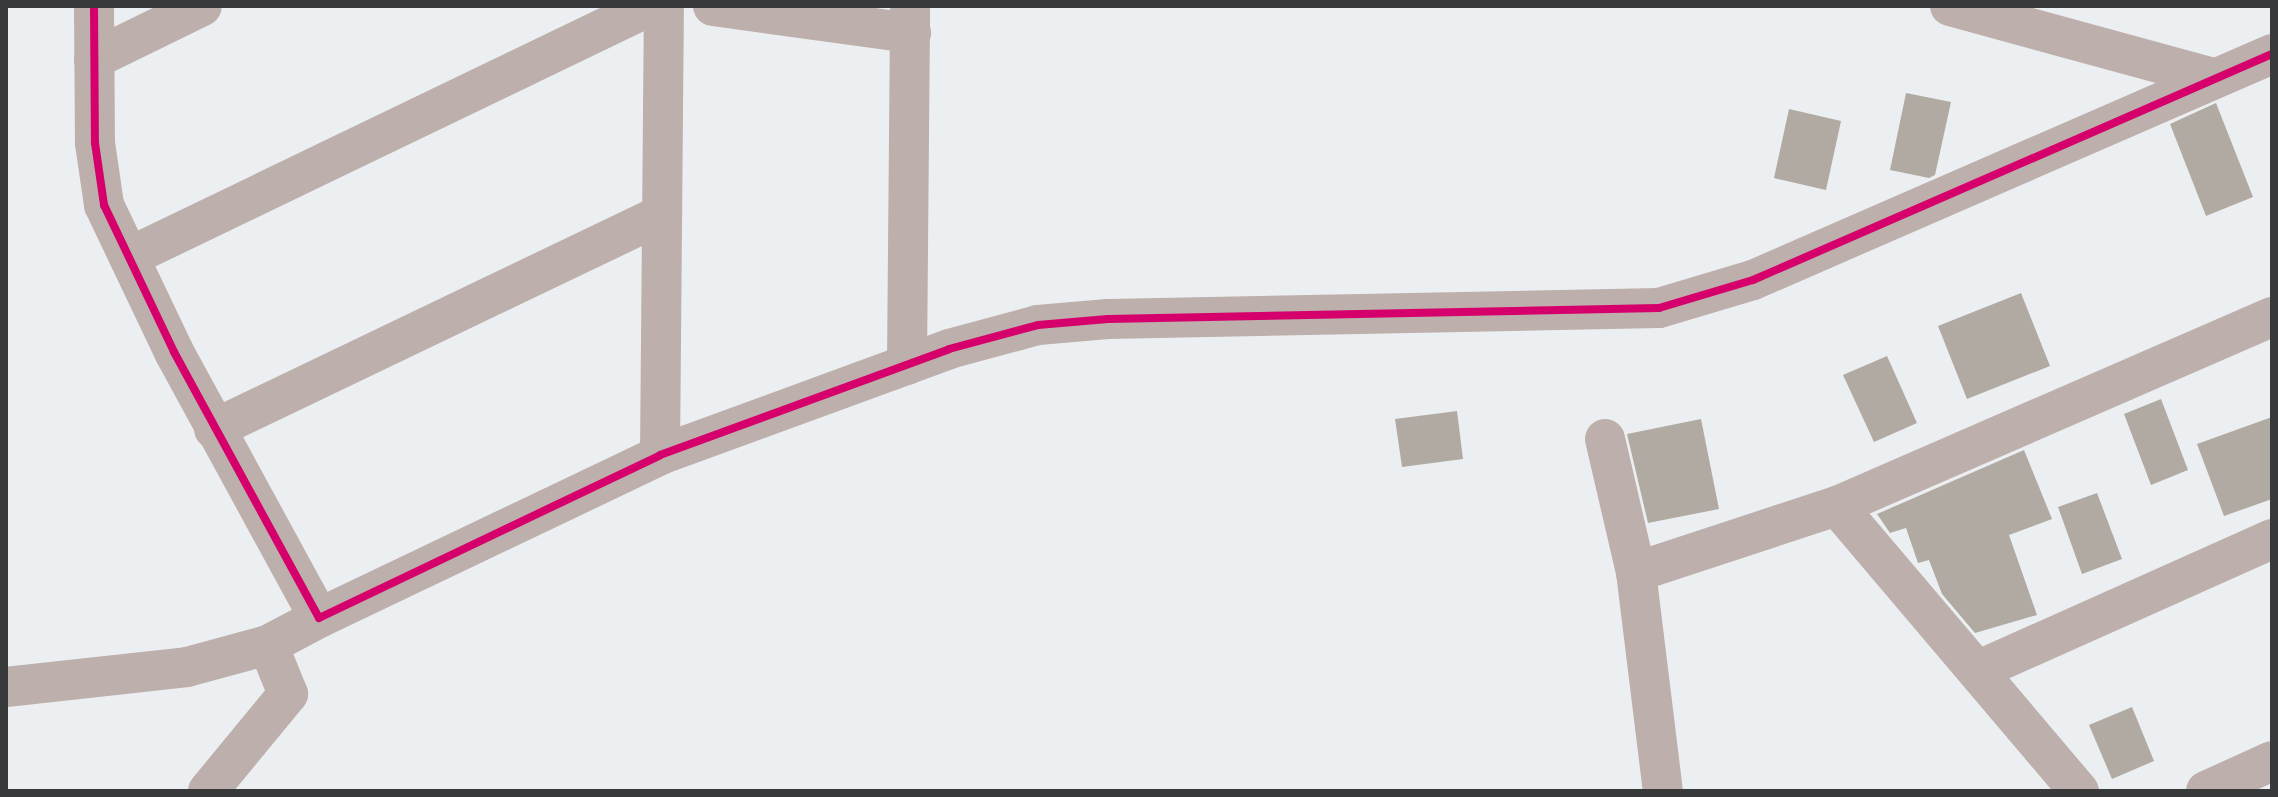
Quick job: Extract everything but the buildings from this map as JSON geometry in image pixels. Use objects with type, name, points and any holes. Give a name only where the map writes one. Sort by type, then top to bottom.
[{"type":"street","points":[[94,6],[97,180],[129,257],[214,429],[319,618]]},
{"type":"street","points":[[94,59],[202,6]]},
{"type":"street","points":[[129,257],[650,6]]},
{"type":"street","points":[[660,455],[664,6]]},
{"type":"street","points":[[713,6],[910,19],[907,365]]},
{"type":"street","points":[[1950,6],[2214,78]]},
{"type":"street","points":[[6,687],[187,667],[268,645],[660,455],[907,365],[1038,325],[1108,319],[1671,305],[1753,280],[2272,54]]},
{"type":"street","points":[[214,429],[662,214]]},
{"type":"street","points":[[1636,572],[1837,506],[2272,317]]},
{"type":"street","points":[[1605,439],[1636,572],[1663,791]]},
{"type":"street","points":[[1837,506],[2079,791]]},
{"type":"street","points":[[1979,670],[2272,539]]},
{"type":"street","points":[[208,791],[288,694],[268,645]]},
{"type":"street","points":[[2206,791],[2272,761]]},
{"type":"cycle path","points":[[94,6],[95,143],[104,205],[174,352],[319,618],[660,455],[949,349],[1038,325],[1108,319],[1659,308],[1753,280],[2272,54]]}]
